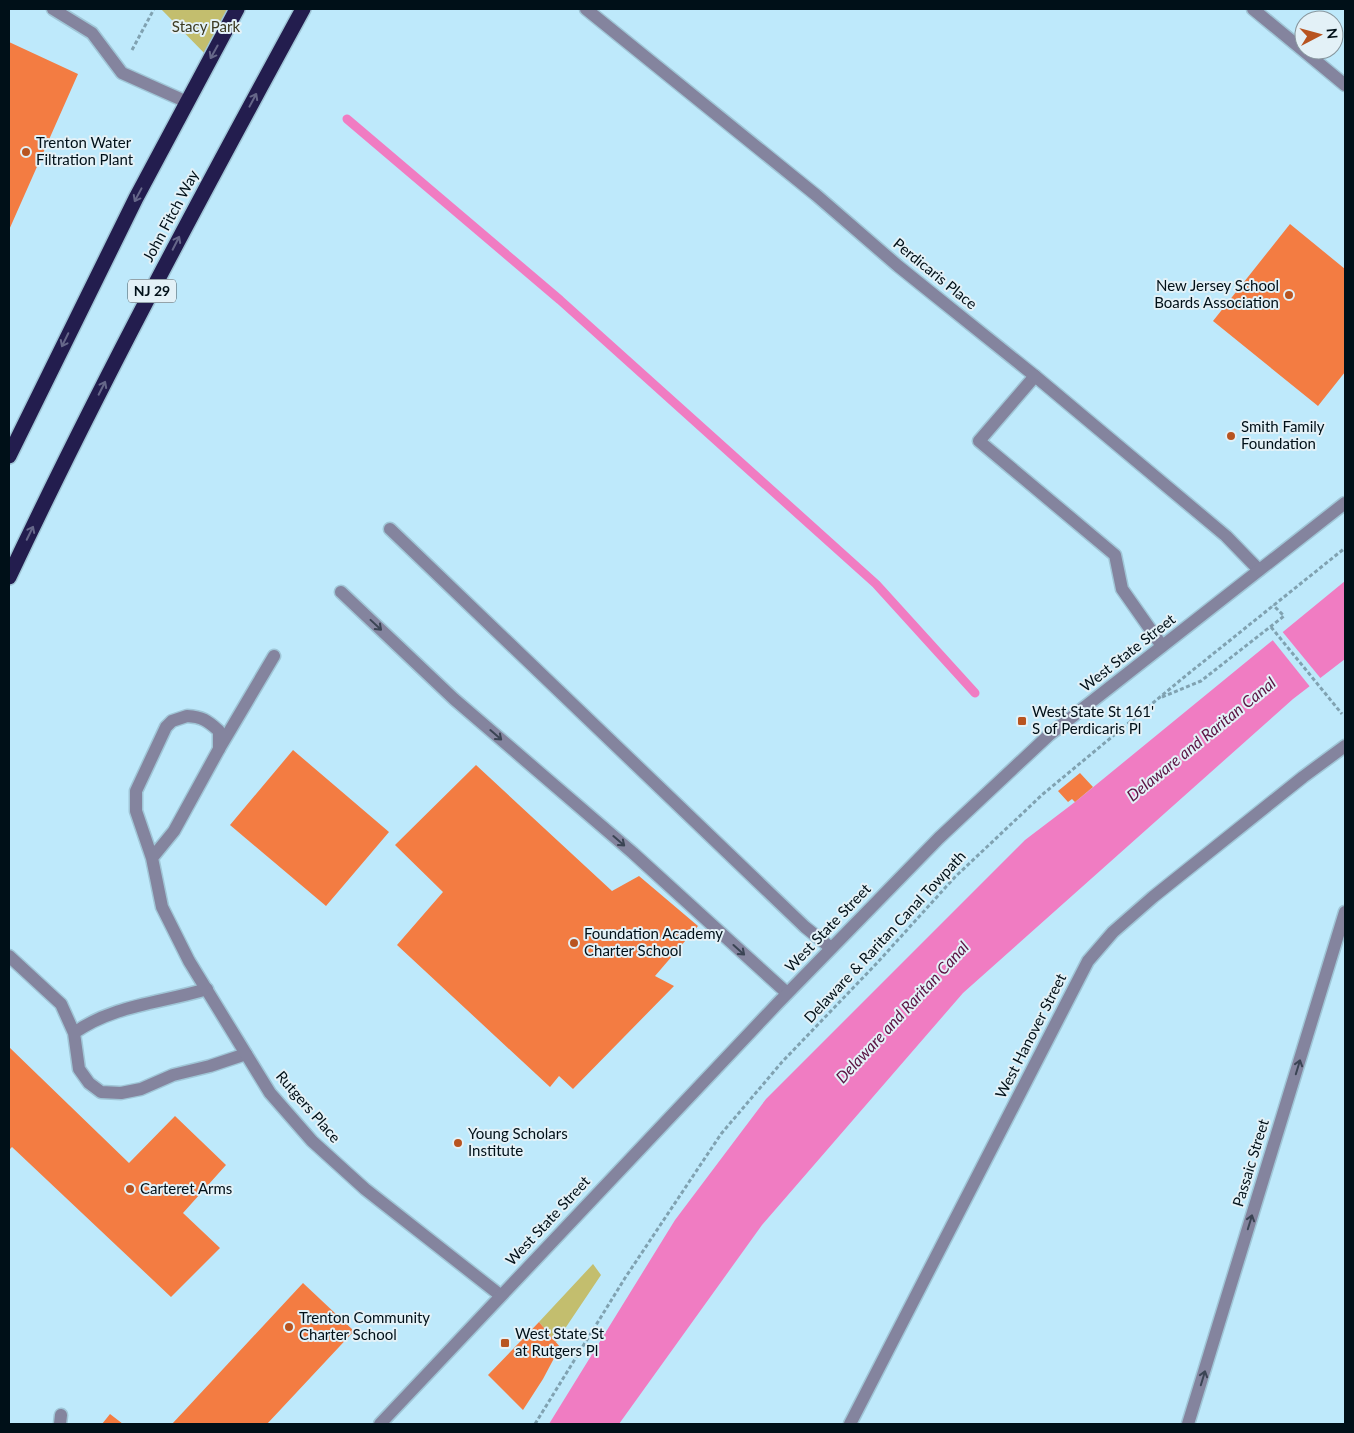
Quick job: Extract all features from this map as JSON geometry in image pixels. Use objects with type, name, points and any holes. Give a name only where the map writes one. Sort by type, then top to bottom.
[{"type":"highway","points":[[9,456],[132,206],[237,9]]},
{"type":"highway","name":"John Fitch Way","points":[[9,577],[54,483],[178,238],[303,9]]},
{"type":"street","points":[[53,9],[92,33],[122,73],[187,102]]},
{"type":"street","name":"Perdicaris Place","points":[[586,9],[816,195],[898,266],[1035,376],[1226,536],[1259,570]]},
{"type":"street","points":[[1252,9],[1345,85]]},
{"type":"street","points":[[1035,376],[979,441],[1115,555],[1122,589],[1162,646]]},
{"type":"street","name":"West State Street","points":[[380,1424],[787,993],[939,838],[1049,735],[1345,503]]},
{"type":"street","points":[[390,529],[798,920],[831,948]]},
{"type":"street","points":[[341,592],[454,699],[633,854],[787,993]]},
{"type":"street","points":[[152,858],[174,831],[219,748],[274,656]]},
{"type":"street","name":"Rutgers Place","points":[[219,748],[219,731],[210,722],[200,717],[187,716],[172,721],[166,727],[136,791],[136,811],[152,858],[162,907],[189,961],[270,1093],[312,1141],[365,1189],[500,1295]]},
{"type":"street","name":"West Hanover Street","points":[[850,1424],[1088,961],[1114,932],[1152,898],[1303,777],[1345,746]]},
{"type":"street","name":"Passaic Street","points":[[1188,1424],[1345,912]]},
{"type":"street","points":[[9,956],[61,1004],[74,1033],[79,1069],[89,1083],[101,1092],[121,1093],[140,1089],[173,1075],[210,1066],[246,1054]]},
{"type":"street","points":[[74,1033],[88,1023],[114,1012],[142,1003],[178,998],[206,989]]},
{"type":"path","points":[[122,73],[138,37],[154,9]]},
{"type":"path","name":"Delaware & Raritan Canal Towpath","points":[[535,1424],[625,1278],[721,1134],[782,1062],[877,963],[955,877],[1043,794],[1157,699],[1345,548]]},
{"type":"path","points":[[1157,699],[1201,681],[1271,627],[1284,616],[1273,605]]},
{"type":"path","points":[[1271,627],[1342,714]]},
{"type":"green space","name":"Stacy Park","points":[[161,9],[237,9],[210,59]]},
{"type":"green space","points":[[593,1264],[601,1275],[556,1342],[539,1322]]},
{"type":"water","name":"Delaware and Raritan Canal","points":[[1345,581],[1345,659],[1293,699],[963,993],[762,1225],[619,1424],[549,1424],[675,1220],[766,1099],[1025,840],[1075,802]]},
{"type":"pier","points":[[1281,630],[1322,680],[1311,688],[1271,638]]},
{"type":"building","name":"Trenton Water Filtration Plant","points":[[9,42],[78,74],[9,230]]},
{"type":"building","name":"New Jersey School Boards Association","points":[[1290,224],[1345,269],[1345,372],[1318,406],[1213,321]]},
{"type":"building","points":[[293,750],[389,832],[326,906],[230,825]]},
{"type":"building","points":[[476,765],[612,891],[639,876],[698,926],[655,976],[674,986],[573,1089],[559,1076],[550,1087],[397,945],[443,892],[395,845]]},
{"type":"building","points":[[1080,773],[1093,787],[1075,802],[1072,799],[1068,802],[1058,791]]},
{"type":"building","name":"Carteret Arms","points":[[9,1047],[129,1163],[175,1116],[226,1165],[183,1213],[220,1248],[171,1297],[12,1147],[9,1150]]},
{"type":"building","points":[[303,1283],[354,1331],[267,1424],[172,1424]]},
{"type":"building","points":[[539,1322],[560,1347],[543,1379],[523,1410],[488,1375]]},
{"type":"building","points":[[110,1414],[123,1424],[102,1424]]},
{"type":"waterway","points":[[347,119],[560,300],[876,584],[975,693]]},
{"type":"place","name":"Trenton Water Filtration Plant","points":[[26,152]]},
{"type":"place","name":"New Jersey School Boards Association","points":[[1289,295]]},
{"type":"place","name":"Smith Family Foundation","points":[[1231,436]]},
{"type":"place","name":"West State St 161' S of Perdicaris Pl","points":[[1022,721]]},
{"type":"place","name":"Foundation Academy Charter School","points":[[574,943]]},
{"type":"place","name":"Young Scholars Institute","points":[[458,1143]]},
{"type":"place","name":"Carteret Arms","points":[[130,1189]]},
{"type":"place","name":"Trenton Community Charter School","points":[[289,1327]]},
{"type":"place","name":"West State St at Rutgers Pl","points":[[505,1343]]}]
